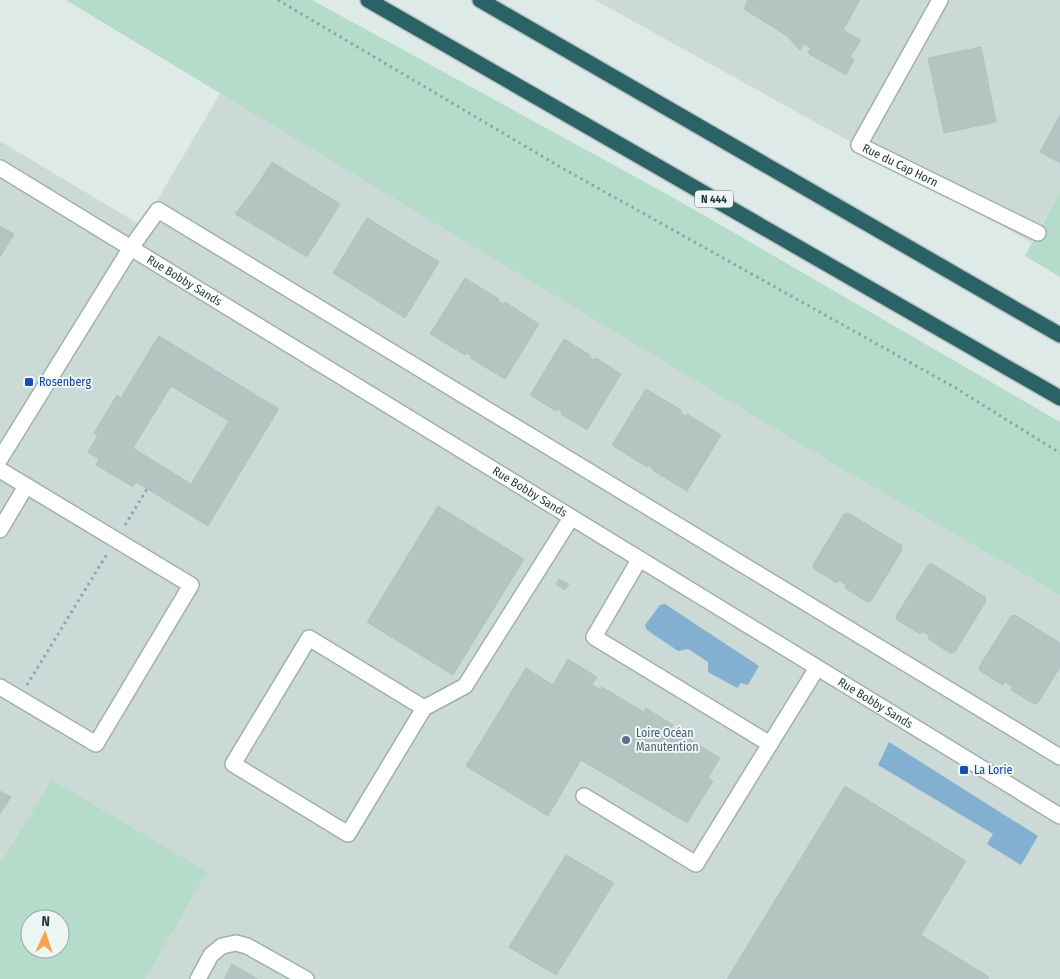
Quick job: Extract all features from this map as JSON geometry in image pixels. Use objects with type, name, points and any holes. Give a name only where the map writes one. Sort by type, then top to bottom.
[{"type":"highway","name":"N 444","points":[[368,0],[1060,398]]},
{"type":"highway","points":[[480,0],[1060,335]]},
{"type":"street","name":"Rue du Cap Horn","points":[[940,0],[860,145],[1038,233]]},
{"type":"street","name":"Rue Bobby Sands","points":[[0,168],[1060,816]]},
{"type":"street","points":[[0,459],[130,249],[158,210],[1060,757]]},
{"type":"street","points":[[0,470],[191,585],[96,744],[0,687]]},
{"type":"street","points":[[0,530],[26,486]]},
{"type":"street","points":[[424,708],[309,638],[233,764],[348,834],[424,708],[465,686],[571,518]]},
{"type":"street","points":[[640,560],[594,637],[770,744]]},
{"type":"street","points":[[584,796],[696,864],[817,668]]},
{"type":"street","points":[[198,979],[211,956],[222,946],[236,943],[247,946],[306,979]]},
{"type":"path","points":[[278,0],[562,168],[954,387],[1060,453]]},
{"type":"path","points":[[19,698],[147,489]]},
{"type":"shaded area","points":[[595,0],[1060,0],[1060,191],[1031,242]]},
{"type":"shaded area","points":[[221,92],[840,468],[1060,595],[1060,979],[0,979],[0,141],[142,226]]},
{"type":"green space","points":[[66,0],[312,0],[674,198],[1060,422],[1060,595],[840,468]]},
{"type":"green space","points":[[1060,191],[1060,277],[1025,256]]},
{"type":"green space","points":[[52,780],[207,872],[145,979],[0,979],[0,864]]},
{"type":"water","points":[[665,604],[759,666],[748,685],[741,683],[737,688],[708,672],[708,662],[688,649],[678,651],[647,630],[645,625],[660,605]]},
{"type":"water","points":[[889,742],[1038,836],[1021,865],[987,844],[993,834],[878,765]]},
{"type":"building","points":[[748,0],[860,0],[843,30],[861,40],[850,57],[854,60],[846,75],[808,53],[811,48],[804,44],[800,50],[787,36],[744,9]]},
{"type":"building","points":[[981,47],[996,122],[944,133],[928,58]]},
{"type":"building","points":[[1060,115],[1060,163],[1040,152]]},
{"type":"building","points":[[272,162],[340,204],[307,257],[235,214]]},
{"type":"building","points":[[367,218],[439,262],[405,318],[333,273]]},
{"type":"building","points":[[0,226],[14,234],[0,257]]},
{"type":"building","points":[[465,278],[499,299],[498,301],[504,304],[505,302],[539,324],[505,379],[470,358],[472,356],[466,353],[465,355],[430,334]]},
{"type":"building","points":[[159,336],[279,409],[158,337]]},
{"type":"building","points":[[158,337],[278,410],[208,526],[136,482],[133,487],[96,465],[99,459],[88,452],[98,435],[94,433],[117,395],[121,398]],"holes":[[[171,386],[229,421],[191,484],[133,448]]]},
{"type":"building","points":[[564,339],[590,355],[589,357],[594,360],[596,358],[621,374],[587,430],[561,414],[562,412],[557,409],[556,411],[530,395]]},
{"type":"building","points":[[646,389],[681,410],[680,412],[685,416],[687,414],[721,435],[687,491],[652,470],[653,468],[648,465],[647,467],[612,445]]},
{"type":"building","points":[[438,506],[524,559],[453,675],[367,622]]},
{"type":"building","points":[[848,513],[901,545],[902,550],[871,601],[867,602],[845,588],[846,585],[839,580],[837,583],[814,569],[813,565],[844,514]]},
{"type":"building","points":[[932,564],[985,597],[986,601],[955,652],[950,653],[928,639],[930,636],[922,631],[920,634],[897,620],[896,616],[928,565]]},
{"type":"building","points":[[559,579],[569,584],[565,590],[556,584]]},
{"type":"building","points":[[1015,615],[1060,643],[1060,667],[1038,703],[1034,704],[1011,690],[1013,687],[1005,682],[1003,685],[980,671],[979,667],[1011,616]]},
{"type":"building","points":[[568,659],[597,677],[592,685],[601,690],[602,687],[644,712],[646,708],[673,725],[671,728],[720,758],[708,778],[713,781],[687,823],[581,760],[548,816],[466,766],[526,668],[553,685]]},
{"type":"building","points":[[845,786],[966,861],[894,979],[727,979]]},
{"type":"building","points":[[0,791],[11,797],[0,814]]},
{"type":"building","points":[[566,855],[614,883],[556,975],[509,947]]},
{"type":"building","points":[[921,935],[989,977],[988,979],[894,979]]},
{"type":"building","points":[[232,964],[258,979],[224,979]]},
{"type":"place","name":"Rosenberg","points":[[29,382]]},
{"type":"place","name":"Loire Océan Manutention","points":[[626,740]]},
{"type":"place","name":"La Lorie","points":[[964,770]]}]
